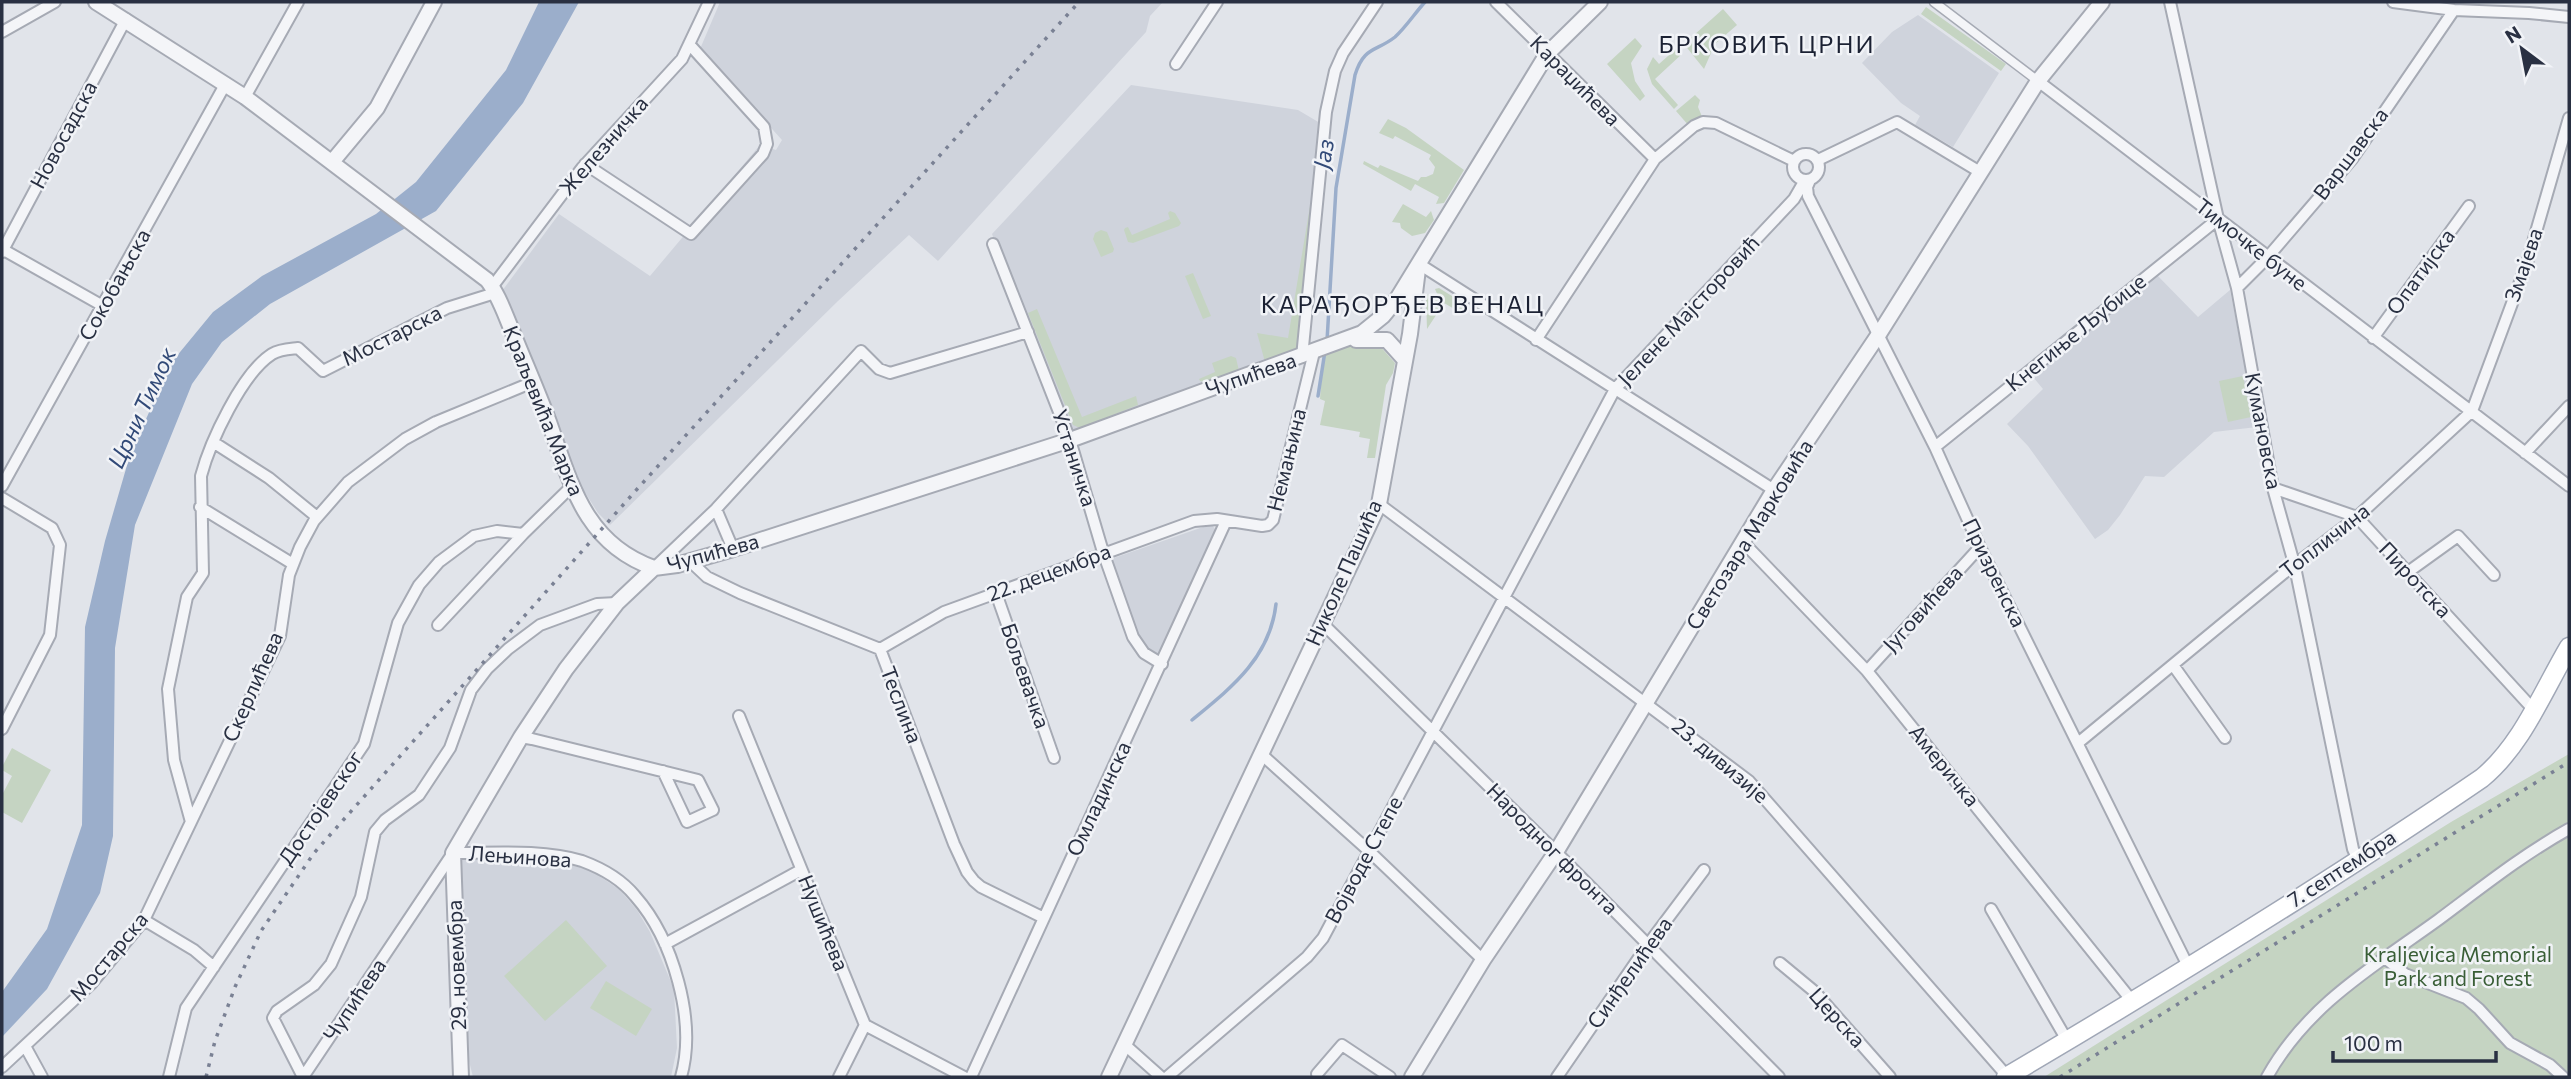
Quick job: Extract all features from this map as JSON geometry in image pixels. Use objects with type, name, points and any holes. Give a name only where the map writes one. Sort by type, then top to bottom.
[{"type":"main road","name":"7. септембра","points":[[2006,1077],[2068,1042],[2358,860],[2494,768],[2515,741],[2569,647]]},
{"type":"street","points":[[2,32],[55,2]]},
{"type":"street","name":"Краљевића Марка","points":[[96,2],[246,97],[442,245],[494,290],[533,382],[571,487],[593,525],[610,542],[633,559],[654,568]]},
{"type":"street","points":[[246,97],[298,2]]},
{"type":"street","points":[[332,162],[377,108],[434,2]]},
{"type":"street","name":"Железничка","points":[[494,290],[585,164],[682,59],[709,2]]},
{"type":"street","points":[[1176,64],[1217,2]]},
{"type":"street","name":"Немањина","points":[[1226,521],[1265,526],[1273,520],[1316,351],[1326,112],[1335,71],[1343,53],[1377,2]]},
{"type":"street","name":"Караџићева","points":[[1496,2],[1655,159]]},
{"type":"street","name":"Николе Пашића","points":[[1109,1077],[1379,504],[1410,334],[1419,264],[1547,54],[1600,2]]},
{"type":"street","name":"Тимочке буне","points":[[1934,2],[2569,486]]},
{"type":"street","name":"Светозара Марковића","points":[[1414,1076],[1483,960],[1556,852],[1648,703],[1774,490],[1879,334],[2038,81],[2102,2]]},
{"type":"street","name":"Кумановска","points":[[2170,2],[2218,219],[2237,288],[2273,488],[2294,566],[2358,860]]},
{"type":"street","points":[[2396,2],[2454,10],[2569,17]]},
{"type":"street","name":"Варшавска","points":[[2237,288],[2267,258],[2352,159],[2454,10]]},
{"type":"street","name":"Новосадска","points":[[2,250],[126,19]]},
{"type":"street","points":[[585,164],[691,234],[763,154],[768,137],[764,127],[689,44]]},
{"type":"street","name":"Сокобањска","points":[[2,486],[226,83]]},
{"type":"street","name":"Змајева","points":[[2472,411],[2527,263],[2569,118]]},
{"type":"street","points":[[1536,340],[1655,159],[1688,131],[1703,122],[1716,123],[1794,161]]},
{"type":"street","points":[[1818,160],[1897,122],[1980,172]]},
{"type":"street","points":[[1804,153],[1812,155],[1818,160],[1819,171],[1808,180],[1795,174],[1794,161],[1804,153]]},
{"type":"street","name":"Призренска","points":[[1808,180],[1808,196],[1935,447],[1980,547],[2188,966]]},
{"type":"street","name":"Јелене Мајсторовић","points":[[1504,597],[1615,389],[1794,199],[1808,180]]},
{"type":"street","name":"Опатијска","points":[[2373,338],[2469,206]]},
{"type":"street","name":"Кнегиње Љубице","points":[[1935,447],[2218,219]]},
{"type":"street","name":"Устаничка","points":[[993,244],[1070,440],[1103,552],[1136,644],[1144,653],[1162,664]]},
{"type":"street","points":[[2,250],[103,306]]},
{"type":"street","points":[[1348,340],[1368,329],[1383,316],[1419,264],[1774,490]]},
{"type":"street","name":"Мостарска","points":[[2,1067],[91,984],[145,920],[191,822],[174,760],[168,689],[187,597],[202,573],[201,476],[213,442],[236,396],[272,354],[280,350],[299,348],[323,372],[447,308],[494,290]]},
{"type":"street","points":[[1348,340],[1396,340],[1410,334],[1397,319],[1383,316]]},
{"type":"street","points":[[654,568],[716,509],[861,351],[879,369],[890,373],[1028,332]]},
{"type":"street","name":"Чупићева","points":[[303,1077],[453,853],[521,737],[572,660],[617,603],[654,568],[691,562],[1070,440],[1348,340]]},
{"type":"street","points":[[1387,340],[1405,360]]},
{"type":"street","name":"Скерлићева","points":[[191,822],[280,636],[289,575],[317,517],[355,476],[405,439],[436,422],[533,382]]},
{"type":"street","points":[[2525,453],[2569,405]]},
{"type":"street","name":"Топличина","points":[[2078,743],[2357,517],[2472,411]]},
{"type":"street","points":[[213,442],[269,478],[317,517]]},
{"type":"street","points":[[438,625],[571,487]]},
{"type":"street","name":"Пиротска","points":[[2273,488],[2357,517],[2533,709]]},
{"type":"street","points":[[2,498],[52,528],[60,545],[50,635],[2,729]]},
{"type":"street","name":"23. дивизије","points":[[1379,504],[1648,703],[1761,792],[2006,1077]]},
{"type":"street","points":[[200,507],[293,564]]},
{"type":"street","points":[[716,509],[733,549]]},
{"type":"street","name":"22. децембра","points":[[880,649],[944,612],[1103,552],[1194,521],[1226,521]]},
{"type":"street","name":"Омладинска","points":[[971,1077],[1226,521]]},
{"type":"street","name":"Достојевског","points":[[169,1077],[186,1008],[363,744],[398,623],[419,585],[439,562],[474,536],[508,530],[523,534]]},
{"type":"street","points":[[2408,572],[2458,536],[2494,575]]},
{"type":"street","name":"Америчка","points":[[1743,542],[1867,671],[2132,1001]]},
{"type":"street","name":"Југовићева","points":[[1867,671],[1980,547]]},
{"type":"street","name":"Теслина","points":[[691,562],[707,577],[740,593],[880,649],[967,872],[981,887],[1044,918]]},
{"type":"street","name":"Бољевачка","points":[[996,593],[1054,758]]},
{"type":"street","name":"Војводе Степе","points":[[1167,1077],[1315,949],[1323,938],[1504,597]]},
{"type":"street","points":[[303,1077],[273,1018],[277,1011],[319,980],[331,964],[361,897],[375,832],[385,820],[419,795],[450,748],[471,690],[487,669],[508,649],[540,625],[597,604],[617,603]]},
{"type":"street","name":"Народног фронта","points":[[1322,623],[1556,852],[1779,1077]]},
{"type":"street","points":[[2173,665],[2225,738]]},
{"type":"street","name":"Нушићева","points":[[739,716],[864,1026]]},
{"type":"street","points":[[521,737],[663,771],[698,780],[713,810],[687,822],[663,771]]},
{"type":"street","points":[[1260,753],[1368,850],[1483,960]]},
{"type":"street","points":[[2267,1077],[2308,1019],[2493,877],[2569,829]]},
{"type":"street","name":"Лењинова","points":[[453,853],[561,856],[592,865],[615,878],[635,895],[665,944],[683,1001],[685,1040],[681,1077]]},
{"type":"street","name":"29. новембра","points":[[453,853],[461,1077]]},
{"type":"street","points":[[665,944],[801,870]]},
{"type":"street","name":"Синђелићева","points":[[1557,1077],[1647,946],[1704,870]]},
{"type":"street","points":[[1991,909],[2068,1042]]},
{"type":"street","points":[[145,920],[194,950],[214,967]]},
{"type":"street","points":[[2385,958],[2405,974],[2466,998],[2510,1043],[2550,1065],[2563,1077]]},
{"type":"street","name":"Церска","points":[[1780,963],[1815,992],[1890,1077]]},
{"type":"street","points":[[839,1077],[864,1026],[964,1077]]},
{"type":"street","points":[[1124,1044],[1161,1077]]},
{"type":"street","points":[[1317,1074],[1342,1045],[1390,1077]]},
{"type":"street","points":[[25,1046],[42,1077]]},
{"type":"shaded area","points":[[720,2],[1163,2],[1150,16],[1146,32],[938,261],[909,235],[610,525],[598,513],[579,483],[502,291],[559,214],[650,276],[760,145],[776,150],[782,140],[700,49]]},
{"type":"shaded area","points":[[1918,15],[1999,73],[1953,147],[1915,125],[1920,116],[1901,103],[1862,63],[1892,32]]},
{"type":"shaded area","points":[[1131,85],[1298,110],[1320,123],[1296,353],[1068,434],[992,234]]},
{"type":"shaded area","points":[[2156,274],[2198,317],[2230,290],[2257,427],[2214,432],[2164,477],[2145,476],[2120,515],[2108,530],[2095,539],[2028,446],[2007,424],[2043,389],[2033,377]]},
{"type":"shaded area","points":[[1206,526],[1213,526],[1216,531],[1160,657],[1147,649],[1137,635],[1111,559]]},
{"type":"shaded area","points":[[460,858],[559,862],[592,871],[620,890],[637,910],[650,932],[674,989],[677,1048],[671,1077],[473,1077],[469,1061]]},
{"type":"green space","points":[[1926,7],[2006,64],[2001,71],[1921,14]]},
{"type":"green space","points":[[1723,9],[1737,25],[1715,44],[1704,69],[1684,44]]},
{"type":"green space","points":[[1635,38],[1642,46],[1631,63],[1635,81],[1645,96],[1640,101],[1607,64]]},
{"type":"green space","points":[[1677,48],[1682,54],[1655,79],[1678,105],[1674,109],[1652,84],[1647,69],[1653,57],[1659,64]]},
{"type":"green space","points":[[1695,95],[1700,100],[1698,107],[1703,119],[1689,126],[1676,111]]},
{"type":"green space","points":[[1388,119],[1406,128],[1464,170],[1444,203],[1436,204],[1439,197],[1415,184],[1411,191],[1363,164],[1364,161],[1378,168],[1380,165],[1418,181],[1421,177],[1433,174],[1435,167],[1429,159],[1431,155],[1395,136],[1393,139],[1379,133]]},
{"type":"green space","points":[[1403,204],[1426,217],[1431,211],[1434,220],[1425,233],[1412,236],[1401,228],[1400,223],[1392,222]]},
{"type":"green space","points":[[1310,206],[1314,206],[1296,352],[1265,362],[1257,333],[1288,338]]},
{"type":"green space","points":[[1170,211],[1175,213],[1181,223],[1179,226],[1133,243],[1128,242],[1125,228],[1128,227],[1132,235],[1170,219]]},
{"type":"green space","points":[[1101,230],[1107,232],[1114,249],[1101,257],[1093,239],[1095,233]]},
{"type":"green space","points":[[1193,273],[1211,316],[1203,319],[1185,276]]},
{"type":"green space","points":[[1439,288],[1468,306],[1463,314],[1444,303],[1427,329],[1426,297],[1428,294],[1431,299],[1438,296],[1435,289]]},
{"type":"green space","points":[[1037,309],[1082,417],[1136,396],[1138,405],[1080,428],[1073,425],[1028,313]]},
{"type":"green space","points":[[1355,344],[1379,345],[1395,363],[1386,385],[1375,458],[1367,458],[1370,439],[1359,437],[1360,432],[1320,425],[1325,401],[1320,399],[1323,355]]},
{"type":"green space","points":[[1231,356],[1236,358],[1239,371],[1207,383],[1200,381],[1199,379],[1215,372],[1212,363]]},
{"type":"green space","points":[[2243,376],[2251,417],[2228,422],[2219,381]]},
{"type":"green space","points":[[12,748],[51,770],[22,823],[2,812],[2,795],[12,776],[2,770],[2,767]]},
{"type":"green space","name":"Kraljevica Memorial Park and Forest","points":[[2569,754],[2569,1077],[2044,1077],[2451,822]]},
{"type":"green space","points":[[566,920],[607,966],[545,1021],[504,976]]},
{"type":"green space","points":[[606,981],[652,1009],[636,1036],[590,1008]]},
{"type":"water","points":[[539,2],[579,2],[523,103],[436,211],[270,304],[222,342],[192,384],[135,525],[115,648],[113,836],[100,893],[47,989],[2,1037],[2,992],[47,929],[82,825],[85,627],[105,541],[130,455],[171,363],[213,312],[262,276],[376,214],[416,182],[506,70]]},
{"type":"waterway","name":"Јаз","points":[[1327,341],[1336,188],[1355,75],[1362,59],[1395,37],[1425,2]]},
{"type":"waterway","name":"Јаз","points":[[1318,396],[1325,351]]},
{"type":"waterway","name":"Јаз","points":[[1192,720],[1221,696],[1257,656],[1266,640],[1276,604]]},
{"type":"railway","points":[[206,1077],[215,1041],[235,987],[261,931],[314,853],[639,487],[1079,2]]},
{"type":"railway","points":[[2060,1077],[2569,762]]},
{"type":"district","name":"БРКОВИЋ ЦРНИ","points":[[1767,45]]},
{"type":"district","name":"КАРАЂОРЂЕВ ВЕНАЦ","points":[[1403,305]]},
{"type":"water label","name":"Црни Тимок","points":[[142,408]]}]
